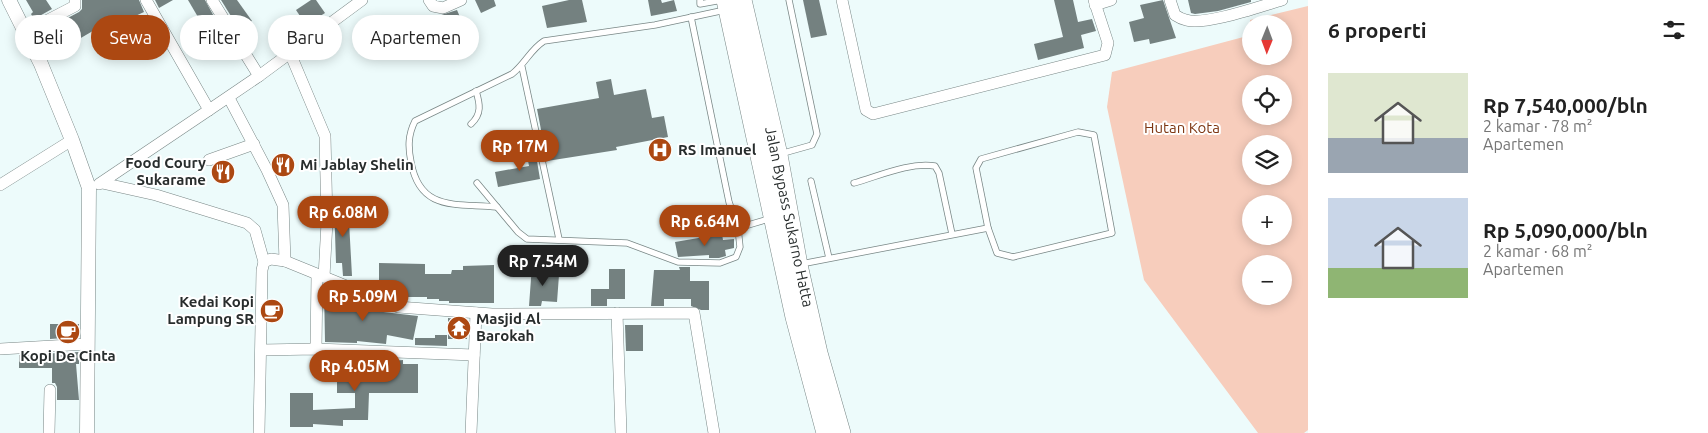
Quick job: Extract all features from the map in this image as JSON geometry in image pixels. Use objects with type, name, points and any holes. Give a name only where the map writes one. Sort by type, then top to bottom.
[{"type":"highway","name":"Jalan Bypass Sukarno Hatta","points":[[730,2],[750,70],[758,108],[772,218],[795,317],[826,433]]},
{"type":"highway","name":"Jalan Bypass Sukarno Hatta","points":[[758,108],[778,155],[798,265],[818,353],[841,433]]},
{"type":"street","points":[[9,0],[16,15]]},
{"type":"street","points":[[58,15],[75,6],[75,0]]},
{"type":"street","points":[[146,0],[209,110]]},
{"type":"street","points":[[212,0],[259,76]]},
{"type":"street","points":[[342,15],[362,0]]},
{"type":"street","points":[[429,0],[433,6],[443,8],[461,0]]},
{"type":"street","points":[[845,3],[866,110],[873,114],[1102,57],[1108,49],[1108,43],[1094,2],[1111,0]]},
{"type":"street","points":[[1170,0],[1175,15],[1195,22],[1282,0]]},
{"type":"street","points":[[37,60],[72,140],[95,185],[88,344],[87,433]]},
{"type":"street","points":[[95,185],[229,98],[281,60]]},
{"type":"street","points":[[293,60],[325,136],[327,230],[321,276],[316,349]]},
{"type":"street","points":[[229,98],[254,144],[283,205],[285,261]]},
{"type":"street","points":[[0,185],[72,140]]},
{"type":"street","points":[[208,160],[254,144]]},
{"type":"street","points":[[95,185],[156,195],[247,223],[256,230],[264,262],[262,270],[259,433]]},
{"type":"street","points":[[264,262],[271,259],[285,261],[398,307],[476,313],[694,313],[714,433]]},
{"type":"street","points":[[471,433],[476,313]]},
{"type":"street","points":[[617,313],[621,433]]},
{"type":"street","points":[[0,349],[88,344]]},
{"type":"street","points":[[261,350],[316,349],[474,355]]},
{"type":"street","points":[[49,433],[50,390]]},
{"type":"lane","points":[[700,0],[700,4],[730,2]]},
{"type":"lane","points":[[778,155],[812,146],[817,134],[789,0]]},
{"type":"lane","points":[[496,207],[438,201],[426,196],[412,170],[409,132],[415,121],[512,74],[522,66],[534,47],[544,41],[691,17],[730,2]]},
{"type":"lane","points":[[477,184],[518,232],[527,239],[627,243],[678,262],[711,264],[730,261],[736,258],[740,247],[738,228],[729,202],[691,17]]},
{"type":"lane","points":[[522,66],[559,239]]},
{"type":"lane","points":[[472,124],[478,118],[480,106],[476,91]]},
{"type":"lane","points":[[1078,132],[1094,135],[1113,230],[1111,235],[1013,257],[996,253],[988,228],[976,168],[981,158],[1078,132]]},
{"type":"lane","points":[[854,183],[909,168],[926,165],[935,166],[939,173],[952,234]]},
{"type":"lane","points":[[811,181],[829,258]]},
{"type":"lane","points":[[738,228],[772,218]]},
{"type":"lane","points":[[798,265],[988,228]]},
{"type":"green space","name":"Hutan Kota","points":[[1308,6],[1308,430],[1304,433],[1258,433],[1144,280],[1107,107],[1112,72],[1242,37],[1242,65],[1292,65],[1292,15],[1271,15]]},
{"type":"building","points":[[26,0],[46,0],[52,9],[41,15],[32,15],[33,12]]},
{"type":"building","points":[[82,0],[139,0],[144,12],[138,15],[91,15],[91,32],[81,38],[81,15],[73,15],[82,9]]},
{"type":"building","points":[[155,0],[173,0],[159,8]]},
{"type":"building","points":[[188,0],[205,0],[213,15],[197,15]]},
{"type":"building","points":[[221,0],[237,0],[248,15],[230,15]]},
{"type":"building","points":[[311,0],[316,0],[325,13],[322,15],[299,15],[296,10]]},
{"type":"building","points":[[475,0],[494,0],[496,6],[481,13]]},
{"type":"building","points":[[569,0],[582,0],[587,22],[547,28],[542,6]]},
{"type":"building","points":[[648,0],[661,0],[662,3],[674,0],[677,11],[651,16]]},
{"type":"building","points":[[803,0],[819,0],[827,35],[811,38]]},
{"type":"building","points":[[1054,0],[1073,0],[1078,22],[1092,19],[1096,31],[1081,35],[1084,48],[1038,60],[1034,44],[1063,37]]},
{"type":"building","points":[[1163,0],[1176,38],[1150,44],[1149,39],[1134,42],[1129,22],[1144,18],[1140,5]]},
{"type":"building","points":[[1188,0],[1251,0],[1251,2],[1218,11],[1195,14],[1191,13]]},
{"type":"building","points":[[457,10],[459,15],[441,15]]},
{"type":"building","points":[[611,79],[614,95],[646,89],[652,118],[664,116],[668,137],[616,147],[617,150],[547,161],[537,109],[599,98],[596,82]]},
{"type":"building","points":[[535,149],[540,179],[498,187],[495,172],[529,166],[526,150]]},
{"type":"building","points":[[334,203],[348,203],[352,276],[343,276],[342,263],[336,263]]},
{"type":"building","points":[[722,234],[723,240],[734,239],[734,248],[725,250],[726,256],[719,258],[709,258],[709,255],[678,257],[675,242]]},
{"type":"building","points":[[379,263],[425,264],[425,274],[451,274],[452,270],[463,270],[463,266],[494,265],[494,303],[449,303],[449,301],[439,301],[439,299],[427,299],[427,297],[397,297],[397,291],[379,291]]},
{"type":"building","points":[[532,265],[544,266],[544,274],[559,275],[557,302],[542,301],[541,306],[529,306]]},
{"type":"building","points":[[679,267],[690,267],[690,281],[709,281],[709,310],[701,310],[691,306],[691,299],[664,299],[664,306],[651,306],[654,270],[680,270]]},
{"type":"building","points":[[609,269],[625,269],[625,299],[607,299],[607,306],[591,306],[591,289],[609,289]]},
{"type":"building","points":[[324,288],[355,298],[342,298],[342,303],[366,307],[366,310],[418,316],[413,340],[387,335],[386,344],[357,341],[357,343],[325,342]]},
{"type":"building","points":[[448,318],[468,320],[467,339],[448,339]]},
{"type":"building","points":[[50,324],[79,324],[79,337],[50,339]]},
{"type":"building","points":[[625,325],[643,325],[643,351],[626,351]]},
{"type":"building","points":[[435,335],[447,335],[447,346],[415,345],[415,338],[435,338]]},
{"type":"building","points":[[79,352],[79,364],[76,364],[79,400],[57,400],[57,387],[55,383],[52,383],[52,368],[19,368],[19,355]]},
{"type":"building","points":[[337,357],[353,358],[353,374],[370,374],[370,360],[378,360],[378,362],[403,360],[403,364],[418,364],[418,393],[369,393],[368,420],[343,420],[343,426],[313,424],[313,427],[290,427],[290,393],[313,393],[313,410],[355,408],[355,393],[337,393]]},
{"type":"place","name":"RS Imanuel","points":[[660,150]]},
{"type":"place","name":"Mi Jablay Shelin","points":[[283,165]]},
{"type":"place","name":"Food Coury Sukarame","points":[[223,172]]},
{"type":"place","name":"Kedai Kopi Lampung SR","points":[[272,311]]},
{"type":"place","name":"Masjid Al Barokah","points":[[459,328]]},
{"type":"place","name":"Kopi De Cinta","points":[[68,332]]}]
